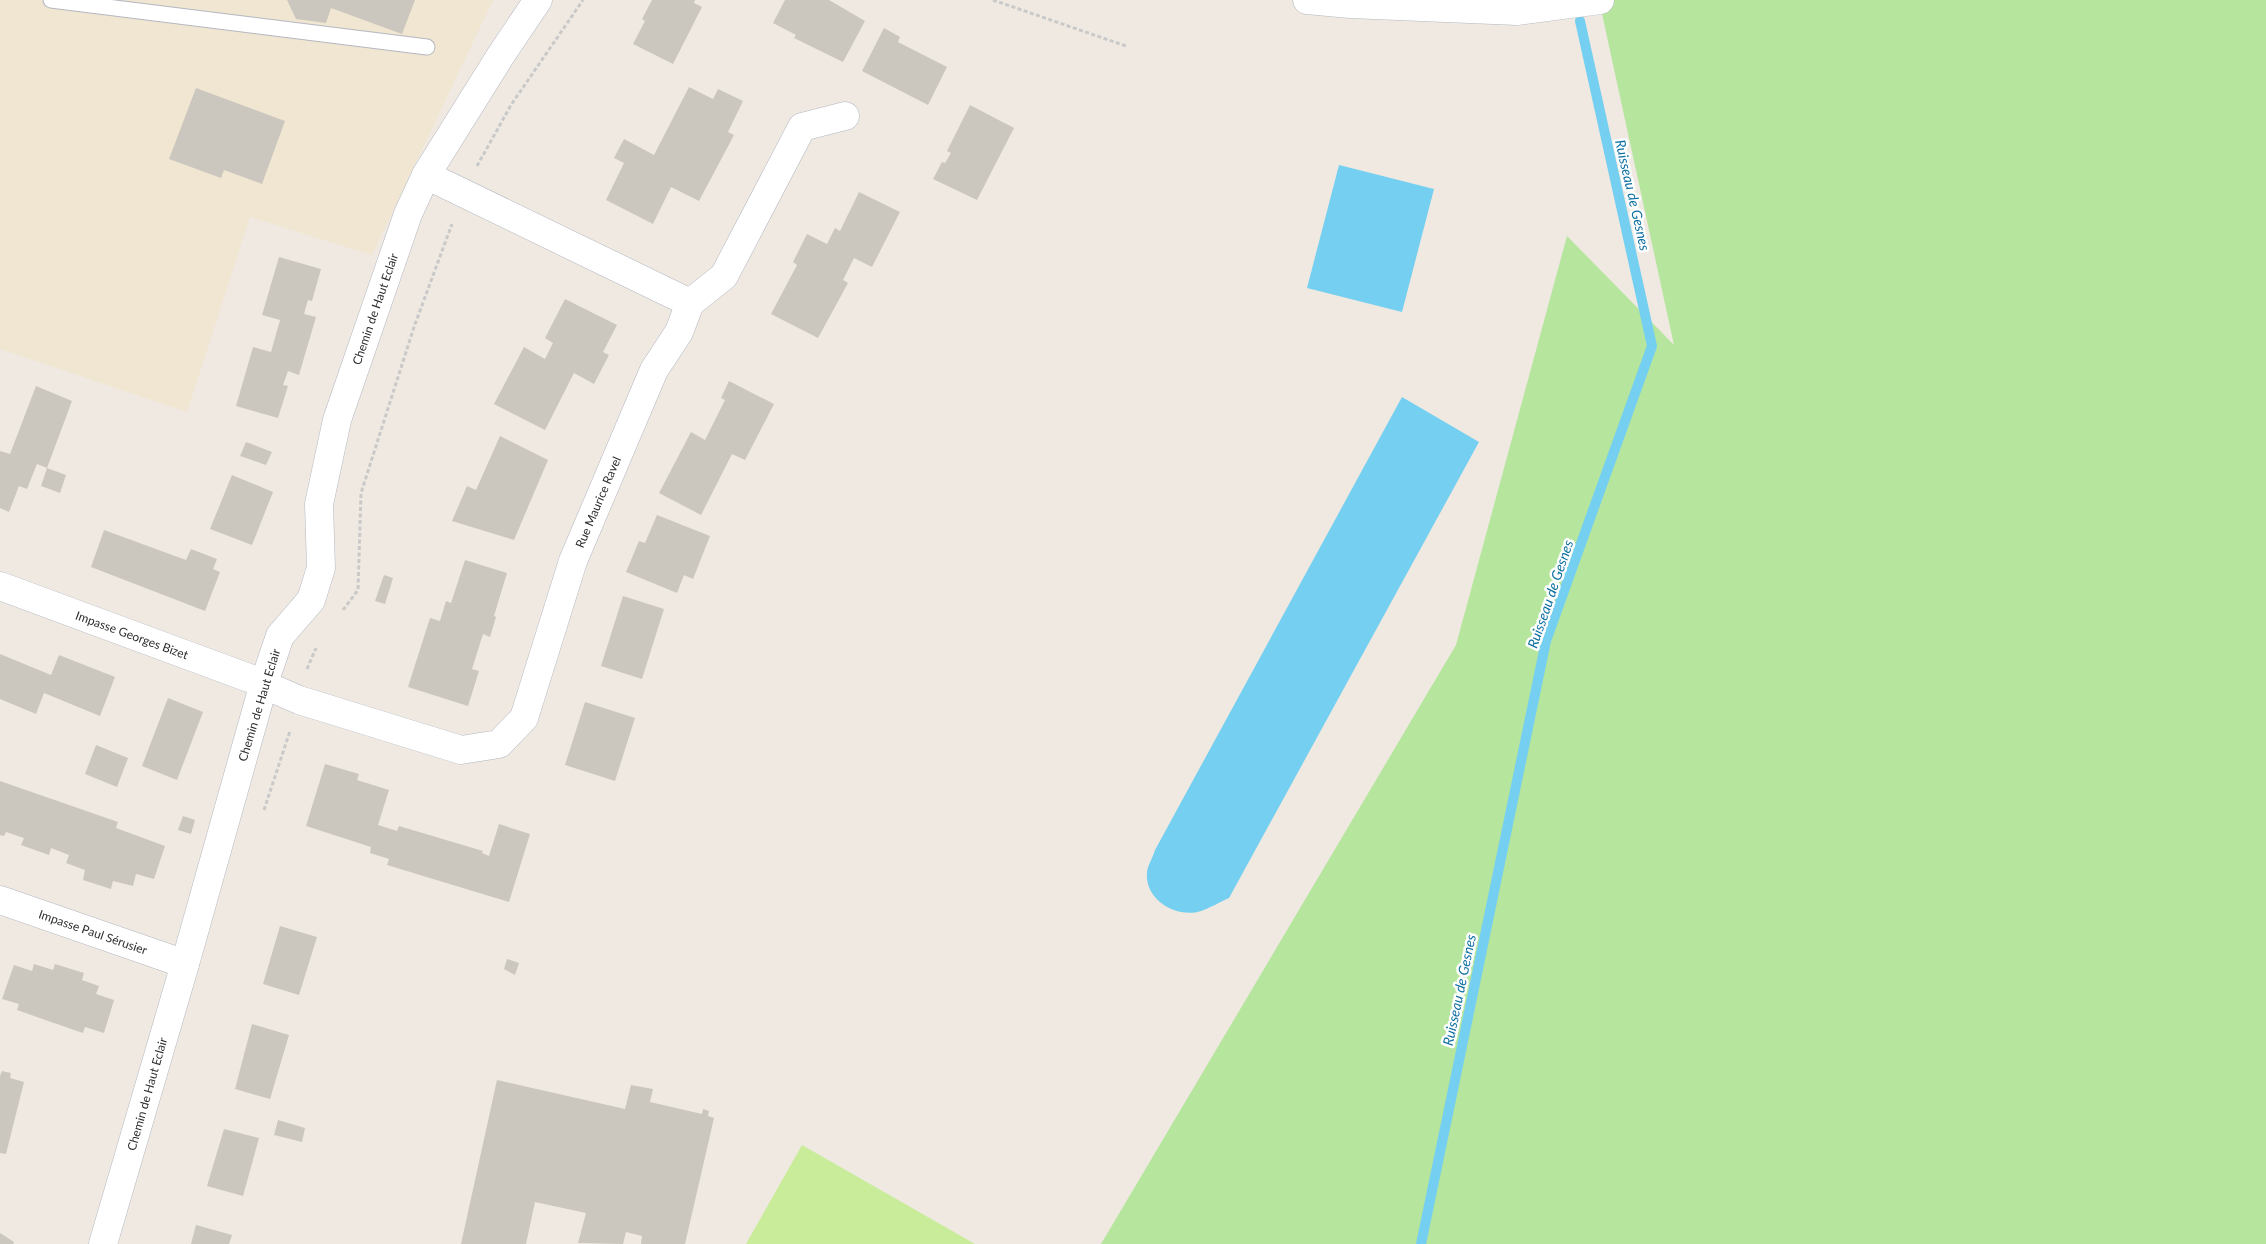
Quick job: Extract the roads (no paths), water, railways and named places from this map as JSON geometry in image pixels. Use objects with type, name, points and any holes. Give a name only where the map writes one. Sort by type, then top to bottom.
[{"type":"street","name":"Chemin de Haut Eclair","points":[[103,1244],[185,964],[264,683],[280,636],[311,600],[321,568],[319,504],[337,420],[408,214],[426,175],[501,55],[538,0]]},
{"type":"street","points":[[1307,0],[1350,4],[1517,11],[1600,0]]},
{"type":"street","points":[[426,175],[690,304],[724,276],[802,127],[845,116]]},
{"type":"street","name":"Rue Maurice Ravel","points":[[264,683],[299,700],[461,750],[499,744],[524,718],[573,561],[654,370],[678,332],[690,304]]},
{"type":"street","name":"Impasse Georges Bizet","points":[[0,586],[264,683]]},
{"type":"street","name":"Impasse Paul Sérusier","points":[[0,900],[185,964]]},
{"type":"lane","points":[[51,0],[427,47]]},
{"type":"water","points":[[1339,165],[1434,189],[1402,312],[1307,288]]},
{"type":"water","points":[[1402,397],[1479,442],[1229,898],[1201,911],[1192,913],[1173,910],[1156,899],[1147,882],[1147,872],[1155,850]]},
{"type":"waterway","name":"Ruisseau de Gesnes","points":[[1421,1244],[1546,641],[1652,346],[1580,21]]}]
